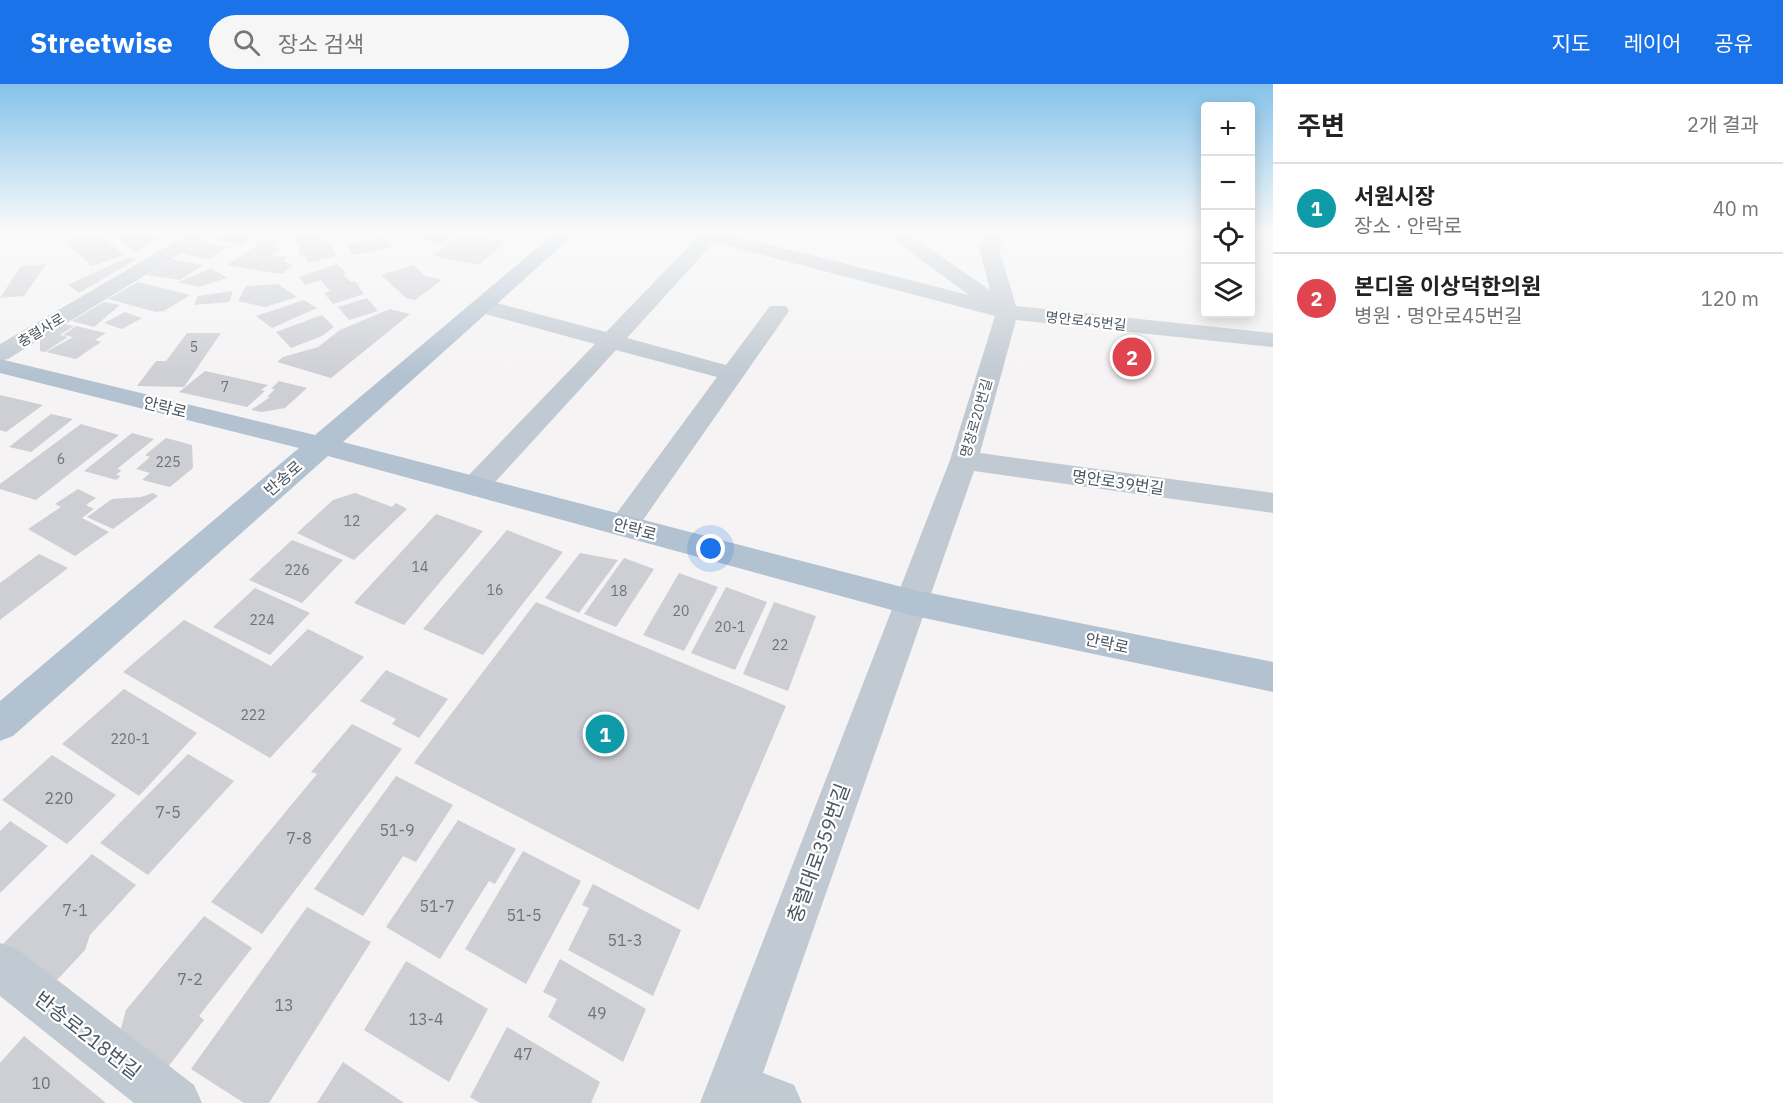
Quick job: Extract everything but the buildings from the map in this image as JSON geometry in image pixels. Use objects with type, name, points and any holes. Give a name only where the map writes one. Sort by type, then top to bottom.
[{"type":"main road","name":"반송로","points":[[0,724],[512,280]]},
{"type":"main road","name":"안락로","points":[[0,366],[321,445],[910,602],[1273,677]]},
{"type":"street","name":"충렬사로","points":[[0,354],[126,280]]},
{"type":"street","points":[[475,486],[663,280]]},
{"type":"street","name":"명안로45번길","points":[[883,280],[1007,312],[1273,340]]},
{"type":"street","points":[[961,280],[1007,312]]},
{"type":"street","points":[[998,280],[1007,312]]},
{"type":"street","points":[[482,306],[732,374]]},
{"type":"street","points":[[623,525],[778,311]]},
{"type":"street","name":"명장로20번길","points":[[910,602],[964,460],[1007,312]]},
{"type":"street","name":"명안로39번길","points":[[964,460],[1273,503]]},
{"type":"street","name":"충렬대로359번길","points":[[744,1098],[910,602]]},
{"type":"street","name":"반송로218번길","points":[[0,966],[171,1101]]},
{"type":"place","name":"본디올 이상덕한의원","points":[[1132,357]]},
{"type":"place","name":"서원시장","points":[[605,734]]}]
